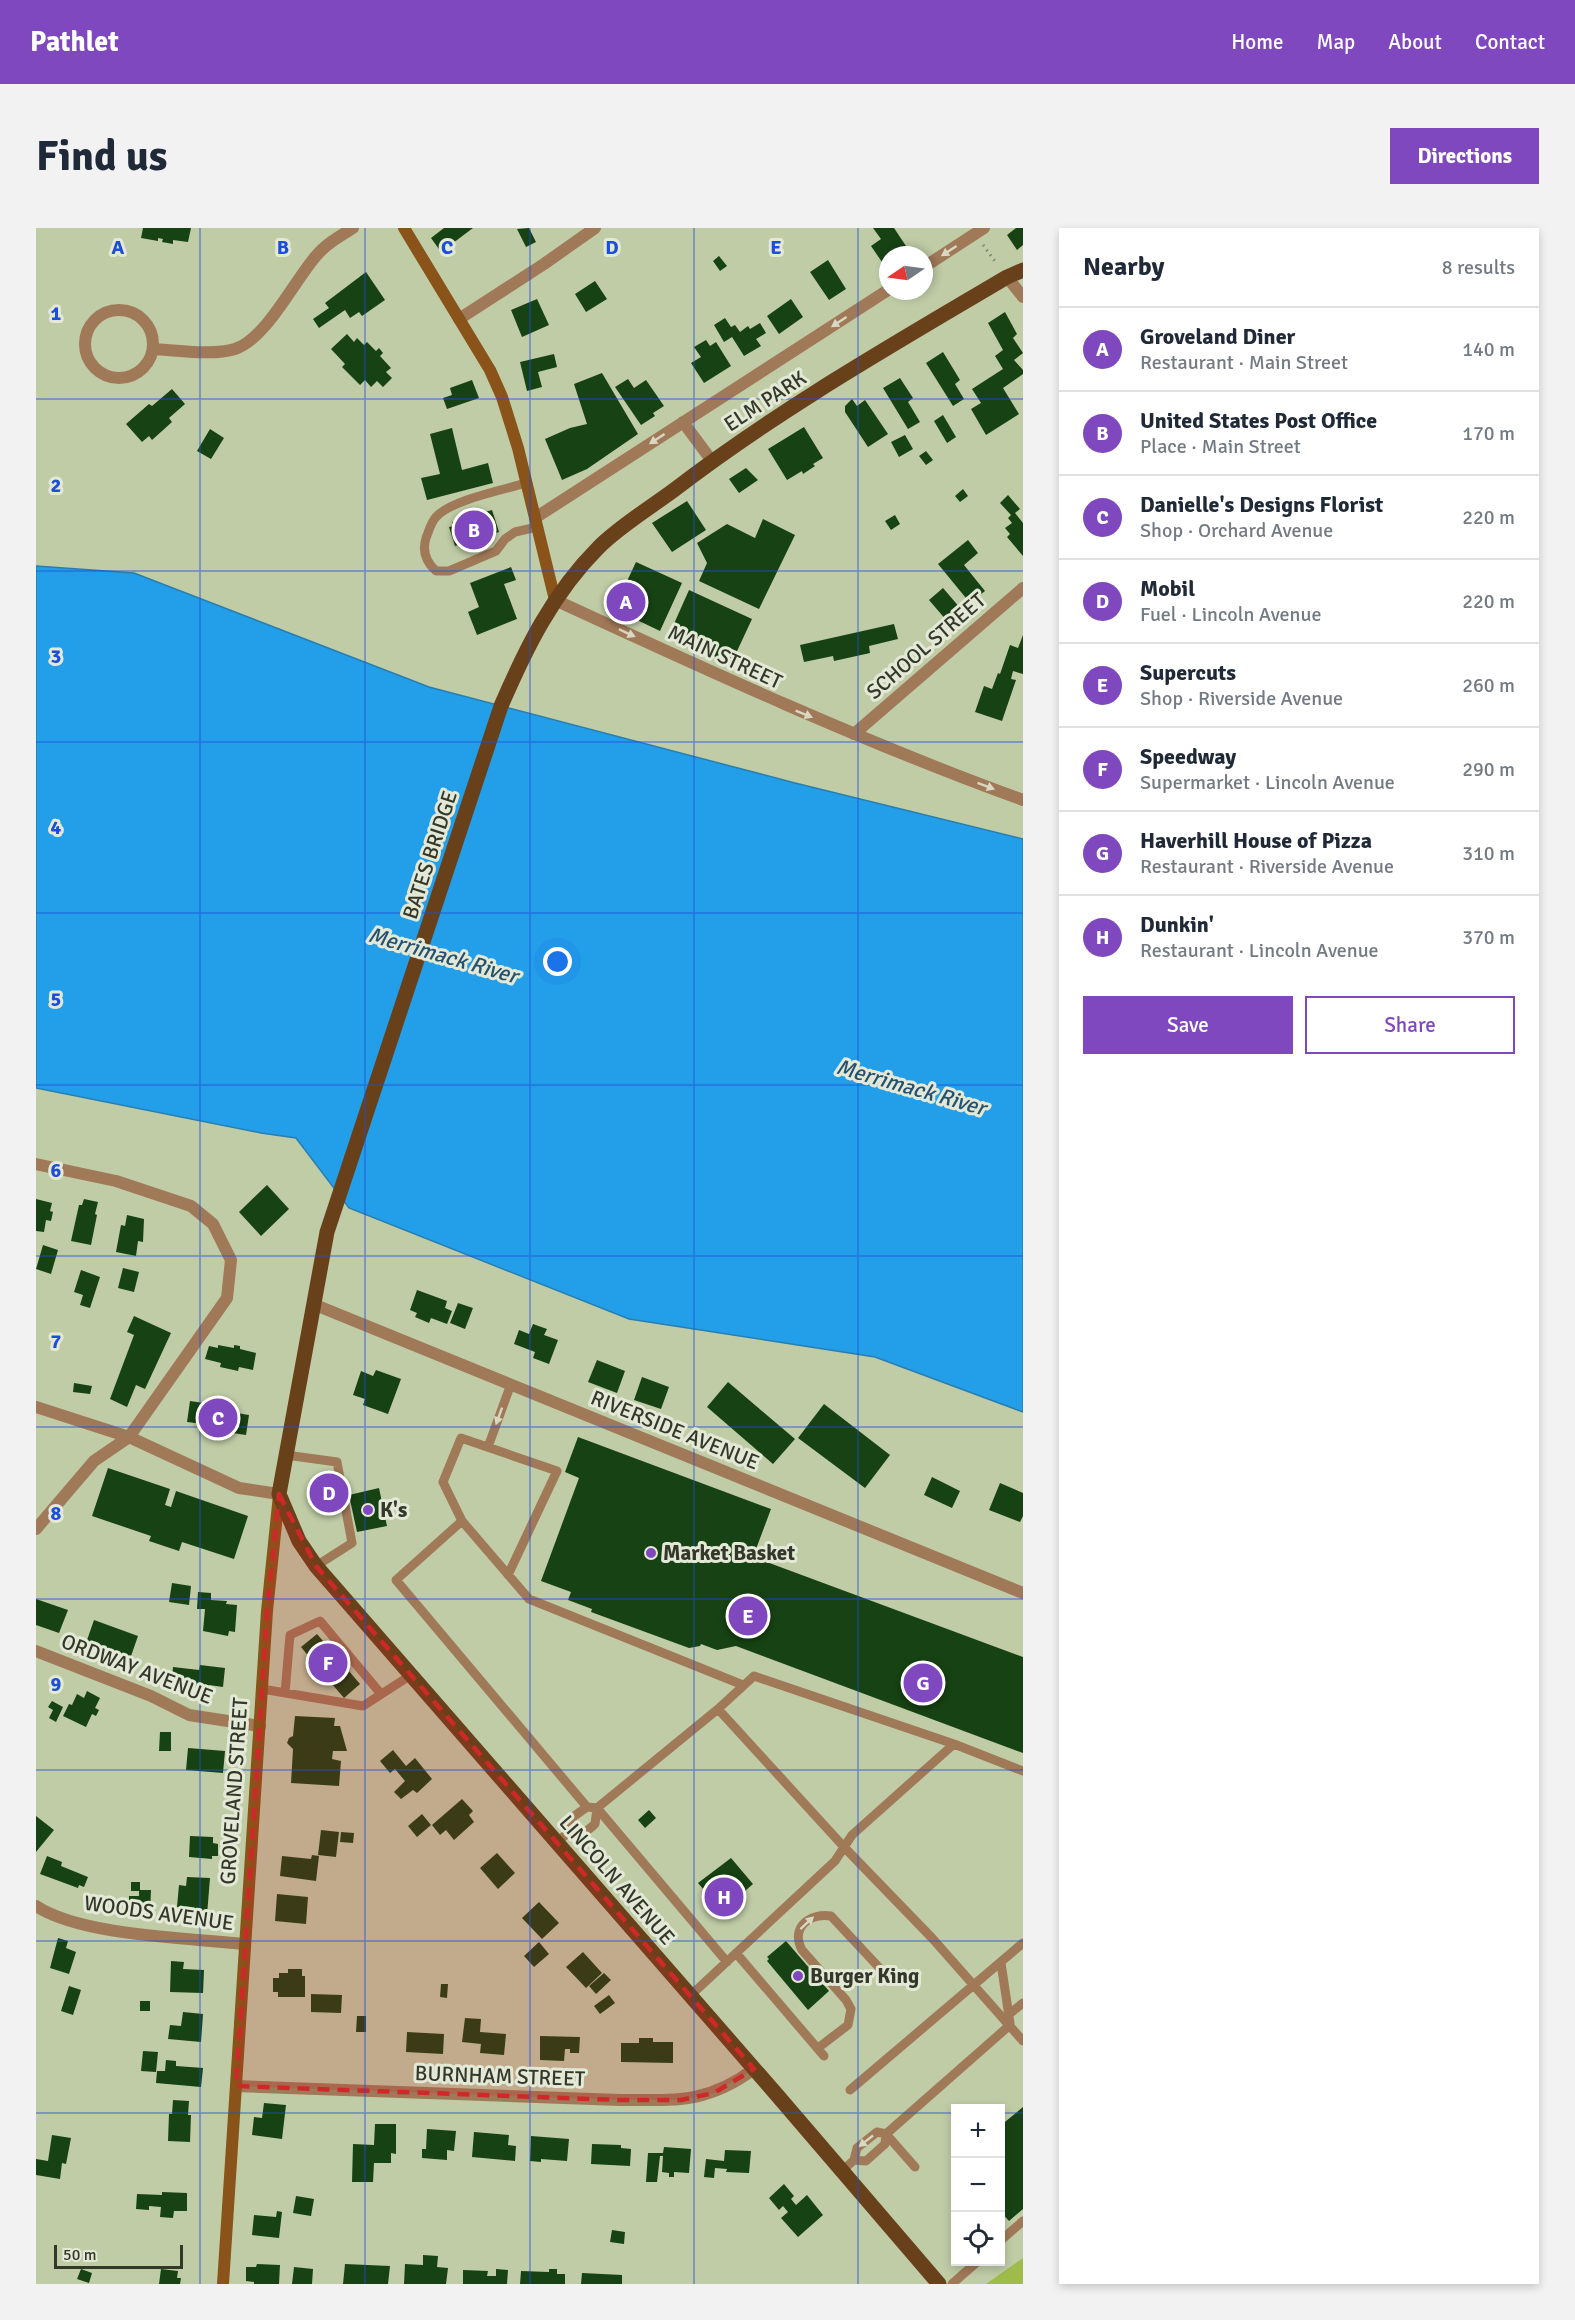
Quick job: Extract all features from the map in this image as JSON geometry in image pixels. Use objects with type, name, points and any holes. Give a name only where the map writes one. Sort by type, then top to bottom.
[{"type":"main road","points":[[404,228],[490,370],[502,397],[555,600]]},
{"type":"main road","name":"ELM PARK","points":[[555,600],[598,547],[712,461],[876,355],[1007,277],[1023,270]]},
{"type":"main road","name":"BATES BRIDGE","points":[[313,1304],[327,1232],[501,706],[524,655],[555,600]]},
{"type":"main road","name":"GROVELAND STREET","points":[[223,2284],[267,1611],[279,1494],[313,1304]]},
{"type":"main road","name":"LINCOLN AVENUE","points":[[279,1494],[299,1541],[316,1566],[411,1675],[562,1838],[690,1996],[939,2284]]},
{"type":"street","points":[[153,349],[222,351],[246,344],[267,322],[317,254],[352,228]]},
{"type":"street","points":[[459,319],[595,228]]},
{"type":"street","points":[[933,261],[976,230]]},
{"type":"street","points":[[1007,277],[1023,297]]},
{"type":"street","name":"ELM PARK","points":[[536,522],[683,422],[879,296]]},
{"type":"street","points":[[126,310],[135,313],[147,325],[153,341],[153,349],[146,365],[133,375],[117,378],[100,373],[89,360],[86,352],[86,335],[94,320],[101,315],[126,310]]},
{"type":"street","points":[[683,422],[712,461]]},
{"type":"street","name":"SCHOOL STREET","points":[[854,734],[1023,588]]},
{"type":"street","name":"MAIN STREET","points":[[555,600],[768,699],[1023,800]]},
{"type":"street","points":[[36,1164],[116,1181],[191,1206],[213,1224],[231,1260],[227,1298],[129,1437],[94,1461],[36,1528]]},
{"type":"street","name":"RIVERSIDE AVENUE","points":[[313,1304],[1023,1593]]},
{"type":"street","points":[[36,1407],[129,1437],[239,1488],[279,1494]]},
{"type":"street","name":"ORDWAY AVENUE","points":[[36,1651],[151,1696],[189,1714],[260,1726]]},
{"type":"street","name":"WOODS AVENUE","points":[[36,1906],[44,1911],[94,1927],[244,1944]]},
{"type":"street","name":"BURNHAM STREET","points":[[236,2085],[620,2100],[681,2100],[714,2093],[741,2079],[754,2069]]},
{"type":"lane","points":[[526,483],[448,506],[434,518],[425,541],[424,553],[429,565],[436,571],[449,571],[496,551],[505,539],[536,522]]},
{"type":"lane","points":[[488,1447],[511,1384]]},
{"type":"lane","points":[[508,1575],[557,1471],[461,1438],[443,1482],[462,1521],[508,1575],[529,1599],[743,1685]]},
{"type":"lane","points":[[286,1455],[337,1462],[352,1542],[316,1566]]},
{"type":"lane","points":[[462,1521],[396,1580],[587,1807]]},
{"type":"lane","points":[[285,1693],[290,1635],[320,1621],[381,1694]]},
{"type":"lane","points":[[262,1689],[363,1706],[411,1675]]},
{"type":"lane","points":[[562,1838],[582,1835],[595,1824],[597,1808],[718,1709],[754,1676],[954,1744],[1023,1771]]},
{"type":"lane","points":[[718,1709],[844,1847],[1009,2020],[1023,2042]]},
{"type":"lane","points":[[690,1996],[835,1861],[852,1835],[954,1744]]},
{"type":"lane","points":[[562,1838],[570,1819],[587,1807],[597,1808],[727,1962]]},
{"type":"lane","points":[[818,2048],[848,2025],[851,2009],[846,2000],[802,1950],[798,1935],[801,1926],[814,1916],[831,1916],[886,1976]]},
{"type":"lane","points":[[850,2090],[1023,1943]]},
{"type":"lane","points":[[736,1953],[824,2056]]},
{"type":"lane","points":[[1000,1963],[1009,2020]]},
{"type":"lane","points":[[854,2160],[866,2161],[885,2144],[886,2134],[1009,2020],[1023,2003]]},
{"type":"lane","points":[[842,2171],[854,2160],[857,2148],[877,2132],[886,2134],[915,2167]]},
{"type":"lane","points":[[1005,2237],[1023,2221]]},
{"type":"lane","points":[[952,2284],[972,2266]]},
{"type":"path","points":[[976,230],[1007,277]]},
{"type":"highlighted area","points":[[279,1494],[316,1566],[754,2069],[714,2093],[681,2100],[620,2100],[236,2086],[267,1611]]},
{"type":"green space","points":[[1023,2258],[1023,2284],[986,2284]]},
{"type":"water","name":"Merrimack River","points":[[36,566],[134,573],[429,687],[795,783],[1023,839],[1023,1412],[875,1357],[629,1319],[349,1208],[296,1138],[36,1088]]},
{"type":"building","points":[[143,228],[191,228],[188,242],[173,240],[173,244],[162,242],[163,239],[158,238],[158,241],[141,238]]},
{"type":"building","points":[[444,228],[473,228],[441,252],[431,238]]},
{"type":"building","points":[[529,228],[536,242],[526,247],[517,229]]},
{"type":"building","points":[[873,228],[894,228],[906,246],[879,246],[879,258],[871,246],[881,239]]},
{"type":"building","points":[[1016,228],[1023,228],[1023,245],[1017,250],[1007,235]]},
{"type":"building","points":[[719,256],[727,266],[720,271],[713,261]]},
{"type":"building","points":[[828,260],[846,289],[829,300],[810,272]]},
{"type":"building","points":[[366,272],[385,300],[362,316],[359,312],[350,318],[345,310],[319,328],[313,319],[329,308],[325,303]]},
{"type":"building","points":[[595,281],[607,299],[586,312],[575,294]]},
{"type":"building","points":[[537,299],[549,325],[522,337],[511,310]]},
{"type":"building","points":[[791,299],[803,317],[779,334],[767,316]]},
{"type":"building","points":[[1005,312],[1017,334],[1013,338],[1023,353],[1014,360],[1023,370],[1023,374],[1003,388],[1019,414],[986,435],[971,409],[981,403],[972,389],[1003,369],[995,356],[1003,350],[988,323]]},
{"type":"building","points":[[725,318],[731,327],[735,325],[740,332],[748,326],[750,329],[760,323],[766,333],[756,339],[761,346],[744,356],[732,337],[724,342],[714,325]]},
{"type":"building","points":[[347,334],[354,342],[357,338],[364,345],[367,342],[376,351],[379,348],[383,353],[380,356],[391,368],[386,372],[392,378],[383,387],[377,381],[371,387],[365,380],[360,385],[342,367],[345,364],[331,349]]},
{"type":"building","points":[[706,340],[710,346],[716,342],[731,366],[704,383],[691,363],[701,357],[694,347]]},
{"type":"building","points":[[943,352],[960,380],[955,384],[964,399],[953,406],[926,363]]},
{"type":"building","points":[[554,354],[557,367],[538,372],[542,387],[527,391],[520,362]]},
{"type":"building","points":[[602,373],[638,434],[587,469],[562,480],[545,439],[570,428],[587,424],[574,384]]},
{"type":"building","points":[[900,378],[913,398],[908,402],[920,422],[908,429],[883,388]]},
{"type":"building","points":[[628,379],[634,388],[646,380],[664,406],[653,413],[655,416],[641,425],[615,387]]},
{"type":"building","points":[[472,380],[479,398],[447,409],[443,398],[452,395],[450,388]]},
{"type":"building","points":[[172,389],[185,404],[169,418],[172,422],[152,440],[149,436],[142,442],[126,424],[149,404],[152,406]]},
{"type":"building","points":[[852,399],[857,406],[865,400],[888,434],[868,447],[845,412],[845,406]]},
{"type":"building","points":[[943,415],[956,437],[947,443],[934,421]]},
{"type":"building","points":[[804,427],[823,458],[803,474],[802,471],[787,480],[768,449]]},
{"type":"building","points":[[452,428],[462,470],[488,463],[493,483],[427,500],[421,478],[440,474],[430,434]]},
{"type":"building","points":[[210,429],[224,438],[211,459],[197,451]]},
{"type":"building","points":[[905,435],[913,449],[899,457],[891,442]]},
{"type":"building","points":[[926,451],[933,460],[926,465],[919,456]]},
{"type":"building","points":[[746,468],[758,480],[739,493],[729,479]]},
{"type":"building","points":[[963,489],[968,496],[960,502],[955,496]]},
{"type":"building","points":[[1008,495],[1020,509],[1015,513],[1023,523],[1023,556],[1007,537],[1010,534],[1005,528],[1012,523],[1008,518],[1011,515],[1000,503]]},
{"type":"building","points":[[687,501],[706,530],[672,552],[652,523]]},
{"type":"building","points":[[492,510],[499,532],[455,546],[449,527],[454,526],[452,522]]},
{"type":"building","points":[[895,515],[900,524],[891,530],[885,521]]},
{"type":"building","points":[[763,519],[795,535],[759,609],[699,581],[707,563],[697,543],[727,524],[755,538]]},
{"type":"building","points":[[968,540],[978,553],[964,565],[985,591],[970,603],[938,564]]},
{"type":"building","points":[[636,562],[682,583],[660,631],[614,609]]},
{"type":"building","points":[[511,567],[516,580],[504,584],[517,619],[477,635],[468,612],[479,607],[470,583]]},
{"type":"building","points":[[943,588],[961,609],[947,621],[929,600]]},
{"type":"building","points":[[689,590],[752,619],[731,664],[669,635]]},
{"type":"building","points":[[894,624],[898,639],[869,646],[870,653],[834,661],[833,656],[804,662],[800,645]]},
{"type":"building","points":[[1023,635],[1023,674],[1013,671],[1011,679],[1016,680],[1002,721],[975,712],[984,686],[992,689],[1010,645],[1018,648]]},
{"type":"building","points":[[267,1185],[289,1209],[261,1236],[239,1212]]},
{"type":"building","points":[[36,1199],[52,1203],[51,1221],[46,1220],[44,1232],[36,1231]]},
{"type":"building","points":[[84,1199],[98,1202],[91,1245],[71,1241],[79,1205],[82,1205]]},
{"type":"building","points":[[127,1215],[144,1219],[143,1242],[138,1241],[136,1256],[116,1252],[121,1225],[125,1226]]},
{"type":"building","points":[[43,1245],[58,1250],[51,1274],[36,1269]]},
{"type":"building","points":[[123,1268],[139,1272],[134,1292],[118,1288]]},
{"type":"building","points":[[81,1270],[100,1277],[90,1308],[80,1305],[83,1295],[74,1292]]},
{"type":"building","points":[[417,1290],[447,1301],[445,1308],[452,1311],[447,1324],[431,1318],[429,1323],[415,1317],[417,1313],[410,1310]]},
{"type":"building","points":[[458,1303],[473,1308],[465,1329],[450,1323]]},
{"type":"building","points":[[134,1316],[171,1333],[145,1389],[136,1385],[127,1407],[110,1399],[134,1335],[127,1332]]},
{"type":"building","points":[[533,1324],[547,1329],[544,1335],[558,1340],[549,1364],[533,1358],[535,1352],[514,1344],[519,1330],[529,1334]]},
{"type":"building","points":[[218,1345],[234,1348],[234,1345],[240,1346],[240,1349],[256,1353],[253,1370],[239,1367],[238,1371],[220,1367],[221,1363],[205,1359],[209,1346],[218,1348]]},
{"type":"building","points":[[597,1360],[625,1371],[617,1393],[588,1382]]},
{"type":"building","points":[[376,1370],[401,1379],[388,1414],[363,1405],[365,1399],[353,1395],[361,1371],[373,1376]]},
{"type":"building","points":[[642,1377],[669,1387],[661,1409],[634,1400]]},
{"type":"building","points":[[728,1382],[795,1439],[773,1464],[707,1407]]},
{"type":"building","points":[[74,1383],[92,1386],[90,1394],[73,1392]]},
{"type":"building","points":[[190,1401],[237,1408],[236,1413],[249,1415],[246,1435],[219,1431],[220,1426],[187,1422]]},
{"type":"building","points":[[824,1404],[890,1455],[865,1488],[798,1438]]},
{"type":"building","points":[[578,1437],[771,1509],[753,1557],[1023,1657],[1023,1753],[736,1646],[717,1650],[701,1644],[689,1648],[591,1612],[592,1609],[568,1600],[571,1592],[541,1581],[579,1478],[565,1472]]},
{"type":"building","points":[[108,1468],[170,1489],[165,1505],[171,1507],[176,1491],[248,1516],[234,1559],[182,1542],[179,1551],[149,1541],[151,1536],[92,1516]]},
{"type":"building","points":[[932,1477],[960,1491],[952,1508],[924,1495]]},
{"type":"building","points":[[336,1478],[340,1502],[323,1505],[319,1481]]},
{"type":"building","points":[[1000,1483],[1023,1493],[1023,1516],[1020,1522],[989,1510]]},
{"type":"building","name":"K's","points":[[379,1488],[387,1526],[357,1532],[349,1495]]},
{"type":"building","points":[[172,1583],[191,1586],[189,1605],[169,1602]]},
{"type":"building","points":[[198,1592],[211,1593],[211,1600],[227,1601],[226,1604],[237,1605],[235,1632],[229,1631],[228,1636],[203,1631],[205,1609],[197,1609]]},
{"type":"building","points":[[36,1599],[68,1610],[59,1633],[36,1625]]},
{"type":"building","points":[[94,1620],[138,1636],[130,1659],[86,1643]]},
{"type":"building","points":[[317,1634],[330,1649],[334,1646],[346,1660],[342,1663],[360,1684],[344,1698],[326,1677],[320,1681],[309,1668],[314,1663],[301,1647]]},
{"type":"building","points":[[200,1665],[225,1668],[223,1687],[209,1685],[209,1689],[182,1686],[183,1680],[172,1678],[173,1667],[199,1670]]},
{"type":"building","points":[[87,1691],[100,1698],[95,1708],[99,1710],[96,1716],[92,1714],[86,1727],[63,1716],[77,1694],[84,1698]]},
{"type":"building","points":[[52,1701],[63,1707],[56,1722],[49,1718],[53,1710],[48,1707]]},
{"type":"building","points":[[295,1716],[335,1718],[334,1726],[340,1726],[347,1751],[333,1751],[332,1759],[341,1761],[339,1786],[291,1783],[293,1749],[287,1743],[293,1736]]},
{"type":"building","points":[[160,1732],[171,1732],[171,1751],[159,1751]]},
{"type":"building","points":[[188,1748],[225,1751],[223,1773],[186,1770]]},
{"type":"building","points":[[393,1750],[406,1766],[415,1758],[432,1779],[417,1793],[413,1790],[401,1799],[394,1792],[405,1781],[395,1769],[390,1773],[380,1761]]},
{"type":"building","points":[[462,1799],[473,1811],[469,1815],[474,1822],[454,1840],[446,1830],[440,1835],[432,1825]]},
{"type":"building","points":[[649,1810],[656,1818],[645,1828],[638,1820]]},
{"type":"building","points":[[422,1814],[431,1825],[417,1837],[408,1826]]},
{"type":"building","points":[[36,1816],[54,1830],[36,1852]]},
{"type":"building","points":[[321,1830],[339,1832],[336,1857],[318,1855]]},
{"type":"building","points":[[341,1832],[354,1833],[353,1843],[340,1842]]},
{"type":"building","points":[[190,1836],[213,1837],[213,1843],[218,1844],[218,1856],[212,1856],[212,1859],[189,1857]]},
{"type":"building","points":[[497,1853],[515,1873],[498,1889],[480,1868]]},
{"type":"building","points":[[312,1855],[319,1856],[316,1881],[280,1876],[282,1856],[311,1859]]},
{"type":"building","points":[[47,1856],[62,1862],[61,1866],[88,1877],[84,1887],[79,1885],[78,1888],[40,1874]]},
{"type":"building","points":[[731,1858],[753,1884],[722,1911],[698,1883]]},
{"type":"building","points":[[187,1877],[210,1878],[207,1915],[193,1914],[193,1909],[177,1907],[179,1885],[186,1886]]},
{"type":"building","points":[[131,1882],[140,1882],[140,1890],[151,1890],[150,1912],[129,1909],[129,1896],[139,1896],[139,1891],[131,1891]]},
{"type":"building","points":[[277,1894],[308,1897],[306,1924],[275,1921]]},
{"type":"building","points":[[539,1902],[559,1923],[542,1939],[522,1918]]},
{"type":"building","points":[[58,1938],[68,1941],[66,1948],[76,1952],[69,1974],[50,1968]]},
{"type":"building","name":"Burger King","points":[[786,1941],[829,1991],[808,2010],[767,1961],[769,1959],[767,1957]]},
{"type":"building","points":[[539,1942],[549,1954],[534,1967],[524,1956]]},
{"type":"building","points":[[583,1952],[602,1973],[586,1988],[566,1967]]},
{"type":"building","points":[[171,1961],[184,1962],[183,1969],[204,1970],[203,1993],[170,1992]]},
{"type":"building","points":[[288,1969],[302,1969],[302,1976],[305,1976],[305,1997],[278,1997],[278,1992],[273,1992],[273,1978],[279,1978],[279,1973],[288,1973]]},
{"type":"building","points":[[604,1973],[611,1980],[596,1994],[589,1986]]},
{"type":"building","points":[[441,1984],[448,1984],[447,1998],[440,1997]]},
{"type":"building","points":[[69,1986],[81,1990],[73,2015],[61,2011]]},
{"type":"building","points":[[311,1994],[342,1995],[341,2013],[311,2012]]},
{"type":"building","points":[[609,1995],[615,2003],[600,2014],[594,2006]]},
{"type":"building","points":[[140,2001],[150,2001],[150,2011],[140,2011]]},
{"type":"building","points":[[183,2012],[203,2014],[201,2042],[168,2039],[170,2025],[181,2026]]},
{"type":"building","points":[[357,2016],[366,2016],[366,2032],[356,2032]]},
{"type":"building","points":[[465,2018],[481,2019],[480,2032],[506,2034],[504,2055],[480,2053],[481,2044],[462,2042]]},
{"type":"building","points":[[407,2032],[444,2034],[443,2054],[406,2052]]},
{"type":"building","points":[[540,2036],[580,2037],[579,2053],[570,2053],[570,2049],[565,2049],[564,2061],[540,2060]]},
{"type":"building","points":[[639,2038],[653,2038],[653,2042],[673,2042],[673,2063],[621,2062],[621,2043],[639,2043]]},
{"type":"building","points":[[143,2051],[158,2052],[156,2072],[141,2071]]},
{"type":"building","points":[[166,2060],[176,2061],[176,2066],[203,2068],[201,2087],[156,2083],[157,2071],[165,2071]]},
{"type":"building","points":[[173,2100],[189,2101],[190,2142],[168,2141],[169,2114],[172,2114]]},
{"type":"building","points":[[264,2103],[286,2105],[282,2139],[252,2135],[254,2117],[262,2118]]},
{"type":"building","points":[[1023,2107],[1023,2209],[1009,2221],[1005,2217],[1005,2122]]},
{"type":"building","points":[[375,2124],[396,2124],[396,2154],[391,2153],[391,2163],[374,2163],[373,2182],[352,2182],[353,2144],[374,2145]]},
{"type":"building","points":[[427,2129],[456,2131],[454,2151],[447,2150],[447,2160],[422,2158],[422,2149],[426,2149]]},
{"type":"building","points":[[474,2132],[509,2135],[508,2145],[516,2146],[515,2161],[472,2157]]},
{"type":"building","points":[[52,2135],[71,2138],[66,2164],[62,2163],[60,2179],[36,2175],[36,2159],[48,2161]]},
{"type":"building","points":[[531,2136],[569,2139],[567,2161],[541,2159],[541,2162],[530,2161]]},
{"type":"building","points":[[592,2144],[621,2145],[621,2148],[631,2149],[630,2166],[591,2164]]},
{"type":"building","points":[[664,2147],[691,2149],[689,2173],[674,2172],[674,2177],[669,2177],[669,2173],[662,2172],[663,2156],[660,2156],[657,2182],[646,2182],[648,2153],[663,2153]]},
{"type":"building","points":[[725,2150],[751,2151],[749,2173],[726,2172],[727,2169],[715,2168],[714,2178],[704,2177],[706,2159],[724,2161]]},
{"type":"building","points":[[784,2184],[794,2196],[791,2199],[796,2205],[807,2195],[823,2215],[798,2237],[781,2218],[788,2212],[783,2206],[779,2210],[769,2198]]},
{"type":"building","points":[[162,2192],[187,2193],[187,2211],[174,2211],[173,2218],[160,2217],[161,2207],[149,2206],[149,2210],[136,2209],[137,2194],[162,2195]]},
{"type":"building","points":[[296,2196],[314,2199],[311,2216],[293,2213]]},
{"type":"building","points":[[277,2211],[282,2212],[279,2238],[252,2235],[254,2215],[276,2217]]},
{"type":"building","points":[[612,2230],[625,2232],[624,2244],[610,2242]]},
{"type":"building","points":[[423,2255],[438,2256],[437,2267],[448,2268],[446,2284],[404,2284],[405,2264],[423,2265]]},
{"type":"building","points":[[257,2264],[280,2265],[279,2284],[254,2284],[254,2282],[246,2281],[246,2267],[256,2267]]},
{"type":"building","points":[[345,2264],[390,2266],[388,2284],[343,2284]]},
{"type":"building","points":[[294,2267],[313,2269],[312,2284],[292,2284]]},
{"type":"building","points":[[81,2269],[92,2273],[89,2283],[77,2279]]},
{"type":"building","points":[[161,2269],[178,2271],[177,2278],[181,2278],[180,2284],[159,2284]]},
{"type":"building","points":[[496,2269],[508,2270],[507,2284],[463,2284],[463,2270],[488,2271],[487,2276],[496,2276]]},
{"type":"building","points":[[549,2269],[557,2269],[557,2274],[565,2274],[565,2284],[520,2284],[521,2271],[549,2272]]},
{"type":"building","points":[[582,2273],[622,2275],[622,2284],[581,2284]]},
{"type":"place","name":"United States Post Office","points":[[474,530]]},
{"type":"place","name":"Groveland Diner","points":[[626,602]]},
{"type":"place","name":"Danielle's Designs Florist","points":[[218,1418]]},
{"type":"place","name":"Mobil","points":[[329,1493]]},
{"type":"place","name":"K's","points":[[368,1510]]},
{"type":"place","name":"Market Basket","points":[[651,1553]]},
{"type":"place","name":"Supercuts","points":[[748,1616]]},
{"type":"place","name":"Speedway","points":[[328,1663]]},
{"type":"place","name":"Haverhill House of Pizza","points":[[923,1683]]},
{"type":"place","name":"Dunkin'","points":[[724,1897]]},
{"type":"place","name":"Burger King","points":[[798,1976]]}]
